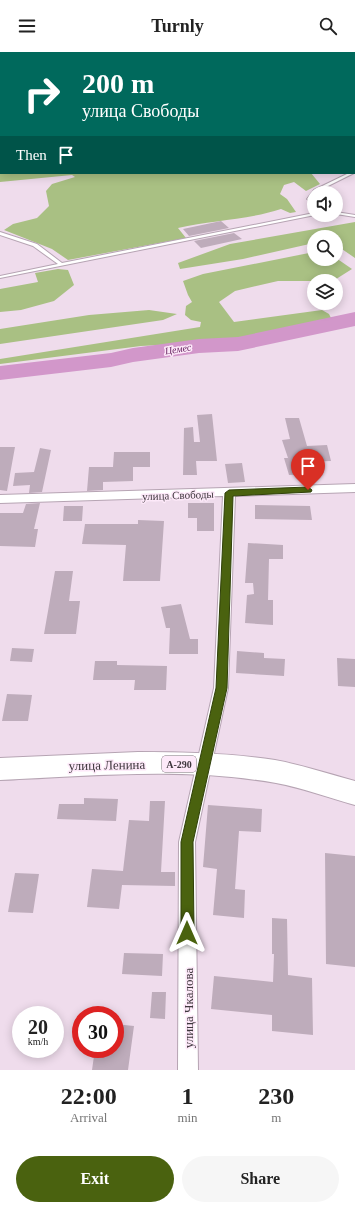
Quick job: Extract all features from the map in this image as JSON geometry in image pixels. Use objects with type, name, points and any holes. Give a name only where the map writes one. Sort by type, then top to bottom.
[{"type":"highway","name":"улица Ленина","points":[[0,769],[104,765],[204,764],[276,772],[355,793]]},
{"type":"street","name":"улица Свободы","points":[[0,500],[355,488]]},
{"type":"street","name":"улица Чкалова","points":[[188,1070],[187,842],[221,688],[229,493]]},
{"type":"lane","points":[[325,186],[350,174]]},
{"type":"lane","points":[[343,214],[355,216]]},
{"type":"lane","points":[[0,277],[307,215]]},
{"type":"lane","points":[[0,233],[35,245],[62,265]]},
{"type":"green space","points":[[0,174],[312,174],[320,184],[316,186],[307,186],[306,191],[294,182],[284,185],[280,194],[287,199],[296,212],[290,213],[281,209],[243,218],[178,228],[186,238],[68,260],[52,249],[4,230],[13,224],[37,218],[49,206],[46,191],[52,184],[75,177],[72,175],[0,182]]},
{"type":"green space","points":[[355,222],[355,258],[343,250],[343,230],[310,230]]},
{"type":"green space","points":[[307,230],[307,245],[243,259],[180,269],[178,263],[230,244]]},
{"type":"green space","points":[[307,253],[307,266],[343,266],[343,263],[352,269],[343,275],[307,274],[307,281],[278,281],[235,291],[219,302],[234,322],[322,310],[329,314],[333,322],[236,341],[141,346],[0,364],[0,359],[200,327],[201,322],[191,320],[185,315],[186,306],[192,302],[183,281],[203,274]]},
{"type":"green space","points":[[58,269],[68,270],[74,285],[54,301],[21,310],[0,312],[0,289],[38,282],[35,273]]},
{"type":"green space","points":[[149,310],[177,314],[163,320],[0,344],[0,329],[89,315]]},
{"type":"building","points":[[221,221],[229,228],[189,236],[183,229]]},
{"type":"building","points":[[234,233],[242,239],[201,248],[194,241]]},
{"type":"building","points":[[212,414],[217,461],[196,461],[197,475],[183,475],[184,428],[193,427],[194,442],[200,442],[197,415]]},
{"type":"building","points":[[285,418],[299,418],[307,446],[327,445],[331,461],[305,462],[308,474],[289,475],[284,458],[288,458],[282,440],[290,439]]},
{"type":"building","points":[[0,447],[15,447],[7,491],[0,490]]},
{"type":"building","points":[[40,448],[51,450],[42,492],[29,493],[30,485],[13,486],[15,473],[34,472]]},
{"type":"building","points":[[114,452],[150,452],[150,467],[133,467],[133,481],[103,482],[103,490],[87,491],[89,467],[113,467]]},
{"type":"building","points":[[242,463],[245,482],[228,483],[225,464]]},
{"type":"building","points":[[40,503],[34,529],[38,529],[35,547],[0,546],[0,513],[23,513],[26,504]]},
{"type":"building","points":[[188,503],[214,503],[214,531],[197,531],[197,518],[188,518]]},
{"type":"building","points":[[255,505],[310,506],[312,520],[255,519]]},
{"type":"building","points":[[64,506],[83,506],[82,521],[63,521]]},
{"type":"building","points":[[138,520],[164,521],[160,581],[123,581],[126,545],[82,544],[85,524],[138,524]]},
{"type":"building","points":[[248,543],[283,545],[283,559],[269,559],[268,600],[273,600],[273,625],[245,623],[247,595],[254,594],[253,583],[245,583]]},
{"type":"building","points":[[55,571],[73,571],[69,601],[80,601],[76,634],[44,634]]},
{"type":"building","points":[[181,604],[190,639],[198,639],[198,654],[169,654],[170,628],[166,628],[161,607]]},
{"type":"building","points":[[12,648],[34,649],[32,662],[10,661]]},
{"type":"building","points":[[237,651],[264,653],[264,658],[285,659],[284,676],[236,673]]},
{"type":"building","points":[[337,658],[355,659],[355,687],[338,686]]},
{"type":"building","points":[[95,661],[117,661],[117,665],[167,666],[166,690],[134,690],[135,680],[93,680]]},
{"type":"building","points":[[7,694],[32,695],[28,721],[2,721]]},
{"type":"building","points":[[84,798],[118,799],[116,821],[57,819],[59,804],[84,804]]},
{"type":"building","points":[[150,801],[165,801],[161,872],[175,872],[175,886],[122,885],[119,909],[87,907],[92,869],[123,871],[129,820],[149,821]]},
{"type":"building","points":[[208,805],[262,809],[261,832],[239,831],[235,889],[245,890],[244,918],[213,915],[217,869],[203,867]]},
{"type":"building","points":[[325,853],[355,856],[355,967],[326,964]]},
{"type":"building","points":[[15,873],[39,874],[33,913],[8,912]]},
{"type":"building","points":[[272,918],[287,919],[288,975],[312,978],[313,1035],[272,1031],[272,1015],[211,1009],[214,976],[273,982],[274,954],[272,954]]},
{"type":"building","points":[[124,953],[163,954],[162,976],[122,974]]},
{"type":"building","points":[[152,992],[166,992],[165,1019],[150,1018]]},
{"type":"building","points":[[124,1025],[134,1026],[128,1070],[92,1070],[94,1058],[124,1058]]},
{"type":"waterway","name":"Цемес","points":[[0,373],[111,360],[133,355],[199,346],[238,344],[355,319]]},
{"type":"route","points":[[187,933],[187,842],[221,688],[229,493],[308,490]]}]
